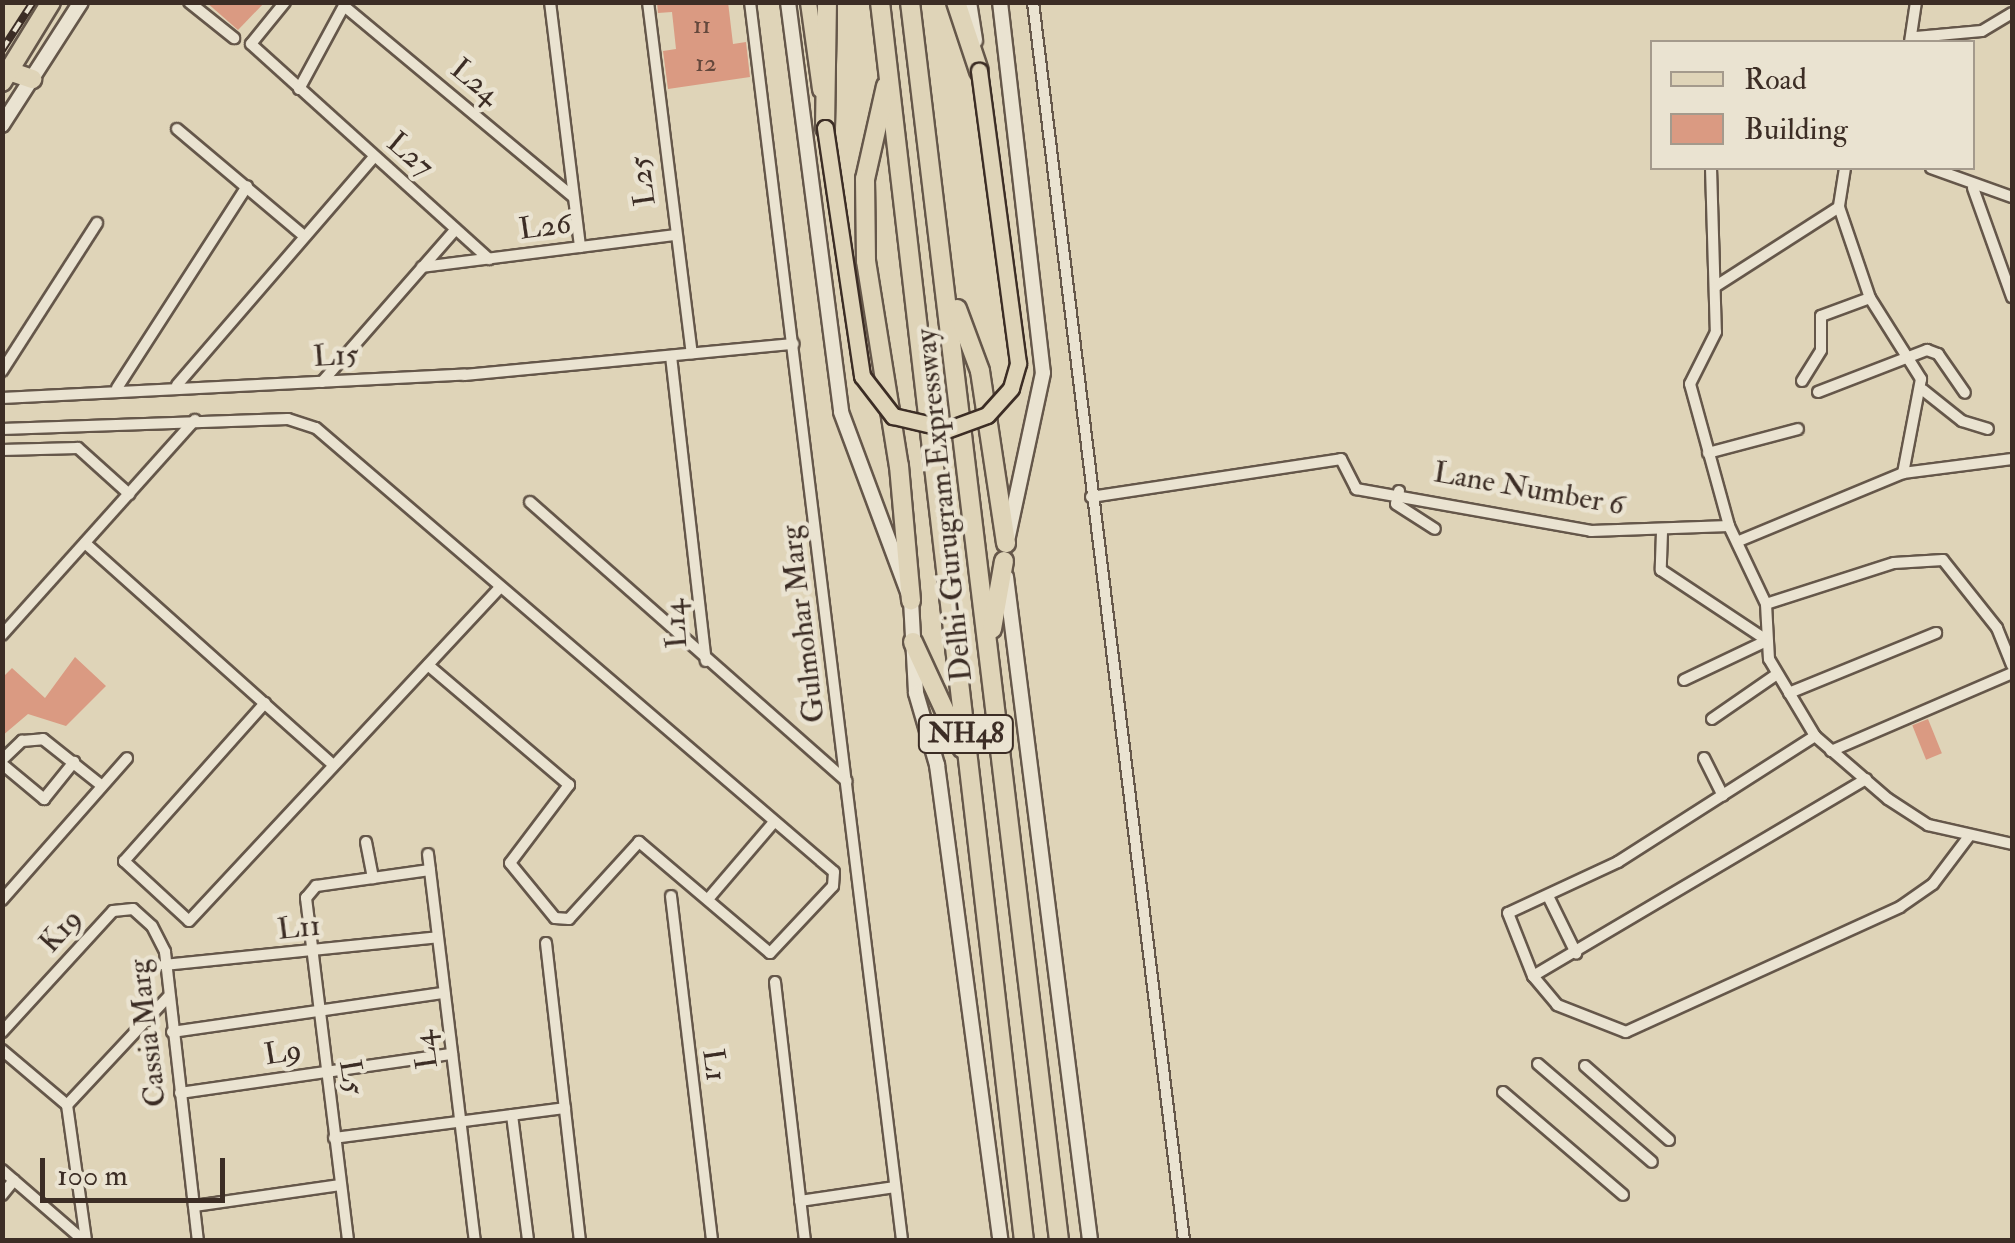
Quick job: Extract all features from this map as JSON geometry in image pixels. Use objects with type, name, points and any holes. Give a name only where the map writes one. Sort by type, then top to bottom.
[{"type":"highway","points":[[32,79],[5,74],[51,2]]},
{"type":"highway","points":[[825,128],[827,2]]},
{"type":"highway","name":"Delhi-Gurugram Expressway","points":[[880,2],[1024,1240]]},
{"type":"highway","name":"Delhi-Gurugram Expressway","points":[[910,2],[947,280],[1059,1240]]},
{"type":"highway","points":[[956,2],[979,70]]},
{"type":"highway","points":[[889,70],[865,179],[866,261],[900,466],[911,600]]},
{"type":"highway","points":[[947,280],[980,370],[1005,552],[988,652]]},
{"type":"highway","points":[[913,642],[969,762]]},
{"type":"main road","points":[[2,125],[81,2]]},
{"type":"main road","points":[[788,2],[841,412],[911,600],[916,693],[937,765],[1000,1240]]},
{"type":"main road","points":[[808,2],[862,376],[893,416],[949,429],[986,415],[1010,388],[1018,363],[969,2]]},
{"type":"main road","points":[[1000,2],[1042,373],[1005,552],[1090,1240]]},
{"type":"street","points":[[189,2],[234,38]]},
{"type":"street","name":"L27","points":[[285,2],[251,44],[489,259]]},
{"type":"street","points":[[550,2],[580,247]]},
{"type":"street","name":"L25","points":[[648,2],[674,235],[692,354]]},
{"type":"street","name":"Gulmohar Marg","points":[[750,2],[902,1240]]},
{"type":"street","points":[[1033,2],[1184,1240]]},
{"type":"street","points":[[1916,2],[1913,40],[1987,29],[2012,13]]},
{"type":"street","points":[[299,89],[345,4]]},
{"type":"street","name":"L24","points":[[345,4],[573,197]]},
{"type":"street","points":[[177,129],[304,236]]},
{"type":"street","points":[[176,385],[374,157]]},
{"type":"street","points":[[1711,170],[1714,342],[1690,384],[1729,526],[1766,604],[1762,640],[1777,674],[1816,736],[1866,780],[1928,824],[2012,844]]},
{"type":"street","points":[[1845,170],[1840,208],[1870,298],[1909,355],[1923,390],[1962,422],[1988,429]]},
{"type":"street","points":[[1935,170],[1973,188],[2012,197]]},
{"type":"street","points":[[117,388],[247,186]]},
{"type":"street","points":[[1973,188],[2012,297]]},
{"type":"street","points":[[1716,286],[1840,208]]},
{"type":"street","points":[[2,371],[97,223]]},
{"type":"street","points":[[322,382],[456,229]]},
{"type":"street","name":"L26","points":[[422,267],[674,235]]},
{"type":"street","points":[[1802,381],[1821,350],[1821,316],[1870,298]]},
{"type":"street","name":"L15","points":[[2,398],[176,385],[322,382],[794,344]]},
{"type":"street","points":[[1818,392],[1909,355],[1936,351],[1965,393]]},
{"type":"street","name":"L14","points":[[672,356],[706,661]]},
{"type":"street","points":[[1903,473],[1923,390]]},
{"type":"street","points":[[2,429],[195,420],[288,420],[316,428],[836,878],[777,951],[764,950],[709,898],[639,842],[569,919],[554,918],[510,863],[569,785],[428,665]]},
{"type":"street","points":[[2,635],[195,420]]},
{"type":"street","points":[[1708,453],[1798,428]]},
{"type":"street","points":[[2,450],[78,448],[128,494]]},
{"type":"street","name":"Lane Number 6","points":[[1091,497],[1341,459],[1356,489],[1399,491],[1590,531],[1662,532],[1729,526]]},
{"type":"street","points":[[1739,542],[1903,473],[2012,459]]},
{"type":"street","points":[[1399,491],[1396,504],[1435,529]]},
{"type":"street","name":"L14","points":[[530,502],[706,661]]},
{"type":"street","points":[[1662,532],[1661,570],[1762,640]]},
{"type":"street","points":[[84,544],[332,764]]},
{"type":"street","points":[[1766,604],[1894,563],[1944,560],[1997,628],[2012,665]]},
{"type":"street","points":[[264,704],[124,861],[180,918],[198,918],[332,764],[500,587]]},
{"type":"street","points":[[1789,693],[1936,634]]},
{"type":"street","points":[[1684,680],[1762,640]]},
{"type":"street","points":[[706,661],[847,781]]},
{"type":"street","points":[[1712,719],[1777,674]]},
{"type":"street","points":[[1831,751],[2012,674]]},
{"type":"street","points":[[1816,736],[1724,796],[1504,919],[1533,976],[1567,1013],[1626,1032],[1900,908],[1934,884],[1970,835]]},
{"type":"street","points":[[74,762],[44,799],[2,762],[33,737],[74,762],[102,786]]},
{"type":"street","points":[[2,900],[127,758]]},
{"type":"street","points":[[1704,758],[1724,796]]},
{"type":"street","points":[[1533,976],[1866,780]]},
{"type":"street","points":[[709,898],[773,823]]},
{"type":"street","points":[[366,842],[373,878],[430,870]]},
{"type":"street","name":"L4","points":[[428,854],[474,1240]]},
{"type":"street","name":"L5","points":[[348,1240],[309,952],[306,898],[316,886],[373,878]]},
{"type":"street","name":"L1","points":[[671,896],[712,1240]]},
{"type":"street","points":[[1548,896],[1576,953]]},
{"type":"street","name":"K19","points":[[2,1032],[113,910],[133,909],[162,939]]},
{"type":"street","name":"L11","points":[[164,965],[438,936]]},
{"type":"street","name":"Cassia Marg","points":[[162,939],[198,1240]]},
{"type":"street","points":[[546,944],[580,1240]]},
{"type":"street","points":[[775,982],[805,1240]]},
{"type":"street","points":[[172,1032],[444,993]]},
{"type":"street","points":[[67,1105],[168,996]]},
{"type":"street","points":[[2,1050],[67,1105],[85,1240]]},
{"type":"street","name":"L9","points":[[180,1092],[452,1054]]},
{"type":"street","points":[[1538,1064],[1652,1162]]},
{"type":"street","points":[[1585,1066],[1669,1140]]},
{"type":"street","points":[[1503,1092],[1623,1195]]},
{"type":"street","points":[[334,1138],[564,1108]]},
{"type":"street","points":[[512,1114],[528,1240]]},
{"type":"street","points":[[2,1170],[85,1240]]},
{"type":"street","points":[[2,1194],[14,1180]]},
{"type":"street","points":[[194,1206],[340,1185]]},
{"type":"street","points":[[800,1201],[895,1187]]},
{"type":"building","points":[[206,2],[265,2],[238,30]]},
{"type":"building","points":[[657,2],[728,2],[733,44],[746,42],[750,77],[668,89],[663,51],[676,49],[672,12],[658,13]]},
{"type":"building","points":[[75,657],[106,686],[66,726],[28,714],[2,736],[2,678],[12,668],[45,698]]},
{"type":"building","points":[[1928,719],[1942,753],[1926,760],[1912,725]]},
{"type":"railway","points":[[2,50],[33,2]]}]
